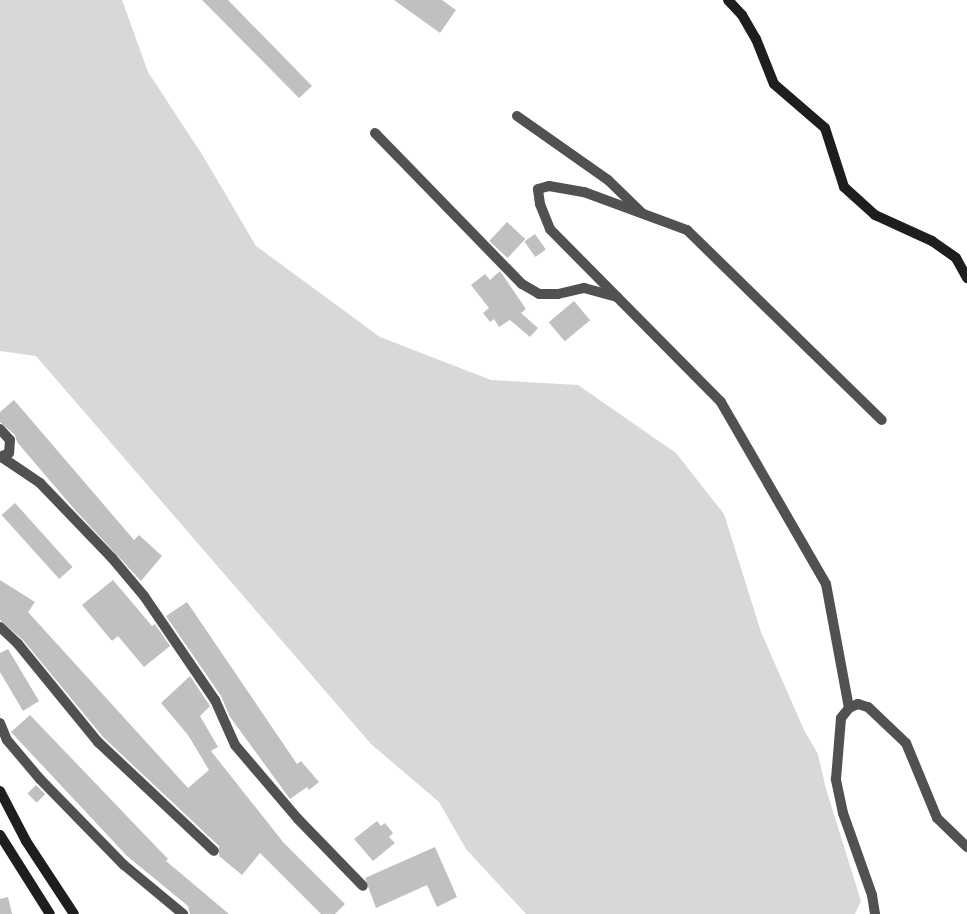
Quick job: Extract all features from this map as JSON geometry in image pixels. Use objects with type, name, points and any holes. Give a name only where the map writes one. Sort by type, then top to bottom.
[{"type":"main road","points":[[728,0],[742,15],[756,39],[774,84],[826,128],[844,187],[875,215],[940,246],[956,258],[967,278]]},
{"type":"main road","points":[[0,791],[31,850],[74,914]]},
{"type":"main road","points":[[0,835],[50,914]]},
{"type":"street","points":[[517,116],[608,180],[644,215]]},
{"type":"street","points":[[375,133],[522,284],[539,294],[558,294],[584,288],[618,298]]},
{"type":"street","points":[[849,708],[826,584],[721,402],[550,229],[540,204],[538,189],[548,186],[584,192],[686,230],[882,420]]},
{"type":"street","points":[[0,429],[10,440],[9,453],[1,457],[40,483],[118,564],[144,596],[215,700],[235,745],[298,819],[363,886]]},
{"type":"street","points":[[0,627],[18,644],[98,742],[214,852]]},
{"type":"street","points":[[875,914],[872,895],[843,813],[836,779],[841,718],[849,708],[858,704],[868,707],[906,743],[936,818],[967,847]]},
{"type":"street","points":[[0,723],[8,740],[40,779],[124,865],[182,914]]},
{"type":"shaded area","points":[[0,0],[122,0],[148,72],[203,156],[256,246],[380,337],[491,380],[578,385],[676,453],[724,514],[761,632],[804,730],[818,754],[826,789],[861,901],[855,914],[526,914],[466,849],[439,802],[371,744],[36,356],[0,351]]},
{"type":"building","points":[[202,0],[228,0],[312,86],[299,98]]},
{"type":"building","points":[[394,0],[442,0],[456,10],[440,33]]},
{"type":"building","points":[[507,222],[525,239],[508,258],[489,241]]},
{"type":"building","points":[[535,234],[546,250],[535,257],[524,241]]},
{"type":"building","points":[[500,271],[526,309],[521,313],[538,328],[530,337],[510,320],[499,327],[494,319],[490,322],[483,313],[489,308],[471,285],[485,274],[490,280]]},
{"type":"building","points":[[574,301],[590,320],[565,341],[549,322]]},
{"type":"building","points":[[14,400],[134,540],[139,535],[162,556],[141,581],[75,510],[17,442],[15,435],[0,422],[0,412]]},
{"type":"building","points":[[15,503],[73,567],[59,579],[2,515]]},
{"type":"building","points":[[0,580],[35,602],[28,612],[188,788],[209,770],[188,735],[161,703],[190,676],[210,706],[200,716],[218,747],[211,751],[283,842],[345,904],[335,914],[321,914],[260,853],[242,875],[219,856],[219,846],[103,737],[23,640],[0,620]]},
{"type":"building","points":[[113,580],[152,626],[155,624],[170,646],[144,667],[118,636],[112,641],[82,605]]},
{"type":"building","points":[[187,602],[297,764],[301,761],[319,782],[309,790],[307,787],[290,799],[230,717],[221,696],[166,616]]},
{"type":"building","points":[[8,649],[39,701],[23,711],[0,672],[0,653]]},
{"type":"building","points":[[30,715],[168,859],[166,861],[229,914],[190,914],[188,906],[127,856],[11,732]]},
{"type":"building","points":[[36,785],[45,794],[37,803],[28,793]]},
{"type":"building","points":[[377,821],[381,826],[385,823],[393,833],[389,837],[395,843],[373,861],[354,839]]},
{"type":"building","points":[[435,847],[457,897],[437,907],[427,885],[376,908],[365,878]]},
{"type":"building","points":[[8,897],[12,914],[0,914],[0,899]]}]
